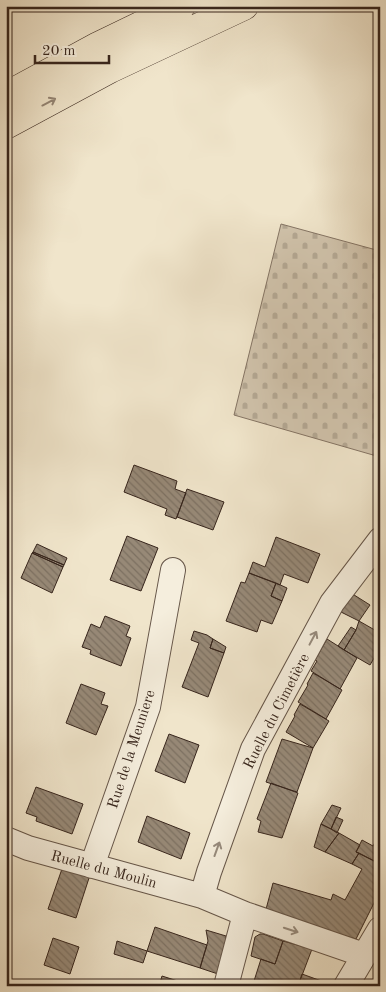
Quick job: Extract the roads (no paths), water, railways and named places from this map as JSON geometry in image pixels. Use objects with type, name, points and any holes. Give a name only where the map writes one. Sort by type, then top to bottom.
[{"type":"main road","points":[[6,96],[98,46],[181,6]]},
{"type":"main road","points":[[6,125],[110,69],[244,6]]},
{"type":"street","name":"Ruelle du Cimetière","points":[[202,896],[253,750],[332,603],[380,540]]},
{"type":"street","name":"Rue de la Meuniere","points":[[92,866],[148,707],[173,570]]},
{"type":"street","name":"Ruelle du Moulin","points":[[6,839],[28,848],[202,896],[244,914],[364,956]]},
{"type":"street","points":[[226,986],[244,914]]},
{"type":"street","points":[[346,986],[380,929]]}]
